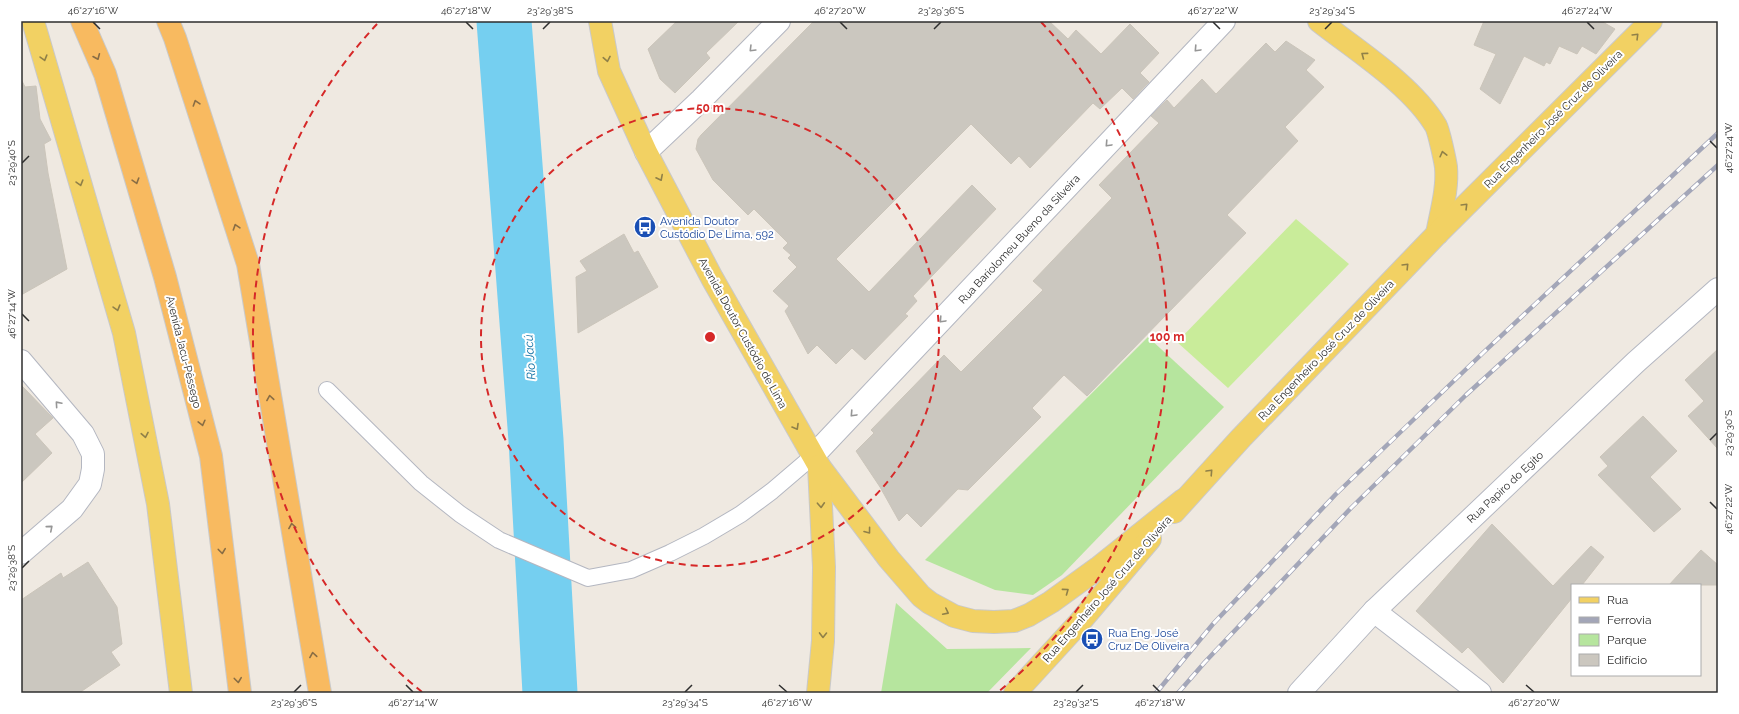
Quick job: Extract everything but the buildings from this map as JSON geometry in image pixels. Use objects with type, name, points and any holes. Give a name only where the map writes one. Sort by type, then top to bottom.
[{"type":"highway","name":"Avenida Jacu-Pêssego","points":[[82,21],[105,74],[165,277],[211,456],[240,693]]},
{"type":"highway","points":[[172,27],[248,264],[320,693]]},
{"type":"main road","points":[[33,21],[124,333],[158,504],[180,693]]},
{"type":"main road","name":"Avenida Doutor Custódio de Lima","points":[[600,21],[610,71],[646,152],[712,278],[816,461],[889,559],[914,589],[930,603],[954,616],[973,621],[1014,621],[1040,608],[1098,568],[1183,500]]},
{"type":"main road","points":[[1318,21],[1377,65],[1413,97],[1436,127],[1446,167],[1445,195],[1437,234]]},
{"type":"main road","name":"Rua Engenheiro José Cruz de Oliveira","points":[[1014,693],[1079,623],[1183,500],[1437,234],[1651,21]]},
{"type":"main road","points":[[816,461],[824,574],[823,641],[818,693]]},
{"type":"street","points":[[646,152],[701,100],[779,21]]},
{"type":"street","name":"Rua Bariolomeu Bueno da Silveira","points":[[816,461],[1224,21]]},
{"type":"street","name":"Rua Papiro do Egito","points":[[1299,693],[1374,611],[1636,362],[1718,289]]},
{"type":"street","points":[[21,361],[84,434],[92,454],[93,469],[90,484],[72,509],[21,553]]},
{"type":"street","points":[[1374,611],[1480,693]]},
{"type":"lane","points":[[327,390],[421,483],[460,514],[499,540],[588,578],[631,570],[704,536],[741,514],[816,461]]},
{"type":"green space","points":[[1296,219],[1349,264],[1228,388],[1177,342]]},
{"type":"green space","points":[[1148,337],[1224,407],[1062,575],[1033,595],[995,590],[925,560]]},
{"type":"green space","points":[[896,603],[947,649],[1031,648],[987,693],[881,693]]},
{"type":"waterway","name":"Rio Jacú","points":[[504,21],[536,440],[550,693]]},
{"type":"railway","points":[[1156,693],[1213,624],[1336,494],[1485,351],[1718,133]]},
{"type":"railway","points":[[1178,693],[1205,662],[1351,508],[1466,395],[1718,165]]},
{"type":"place","name":"Avenida Doutor Custódio De Lima, 592","points":[[645,227]]},
{"type":"place","name":"Rua Eng. José Cruz De Oliveira","points":[[1092,639]]}]
